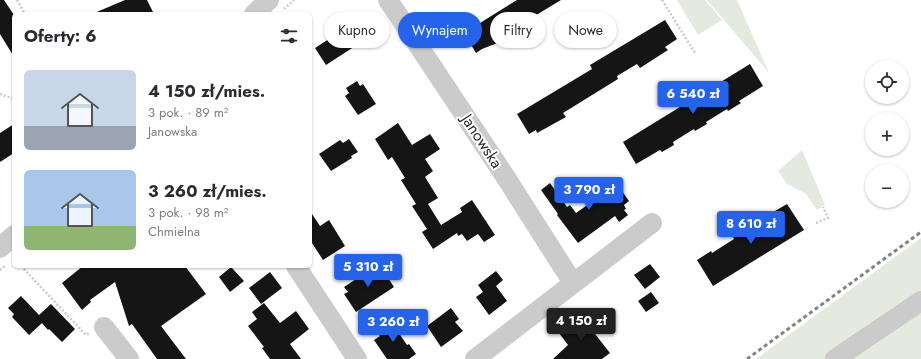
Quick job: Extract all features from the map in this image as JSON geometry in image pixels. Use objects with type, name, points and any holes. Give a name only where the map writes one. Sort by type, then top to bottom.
[{"type":"street","points":[[256,12],[269,0]]},
{"type":"street","name":"Janowska","points":[[388,0],[503,173],[573,284]]},
{"type":"street","points":[[475,359],[652,223]]},
{"type":"street","points":[[0,248],[12,237]]},
{"type":"street","points":[[297,268],[357,359]]},
{"type":"street","points":[[835,359],[921,301]]},
{"type":"street","points":[[104,327],[129,359]]},
{"type":"path","points":[[17,0],[24,12]]},
{"type":"path","points":[[281,12],[294,0]]},
{"type":"path","points":[[662,0],[695,53]]},
{"type":"path","points":[[0,94],[12,98]]},
{"type":"path","points":[[816,223],[828,218],[822,207]]},
{"type":"path","points":[[23,268],[86,335],[104,327]]},
{"type":"shaded area","points":[[677,0],[705,0],[722,20],[698,35]]},
{"type":"shaded area","points":[[707,0],[737,0],[769,73]]},
{"type":"shaded area","points":[[802,150],[825,205],[817,210],[806,194],[787,184],[778,171]]},
{"type":"shaded area","points":[[921,238],[921,294],[824,359],[756,359]]},
{"type":"shaded area","points":[[921,309],[921,359],[846,359]]},
{"type":"building","points":[[0,0],[4,0],[12,12],[12,54],[0,34]]},
{"type":"building","points":[[125,0],[147,0],[153,12],[97,12]]},
{"type":"building","points":[[517,0],[561,0],[541,12],[498,12]]},
{"type":"building","points":[[490,17],[490,46],[476,53],[473,48],[482,48],[482,22]]},
{"type":"building","points":[[665,20],[677,39],[665,47],[668,50],[640,68],[637,64],[617,76],[618,79],[563,113],[566,117],[537,133],[536,130],[529,134],[517,114],[592,69],[590,65]]},
{"type":"building","points":[[324,42],[324,48],[352,48],[326,65],[315,48]]},
{"type":"building","points":[[750,64],[763,86],[739,101],[741,103],[728,111],[727,109],[706,122],[707,124],[695,131],[694,129],[673,142],[674,145],[662,152],[660,150],[636,164],[623,142]]},
{"type":"building","points":[[357,81],[360,86],[363,84],[376,104],[358,115],[345,96],[349,93],[346,88]]},
{"type":"building","points":[[398,123],[412,145],[430,134],[440,149],[425,159],[433,171],[425,177],[438,198],[428,204],[441,225],[462,212],[460,208],[472,200],[495,235],[484,242],[478,234],[467,241],[462,234],[458,236],[457,233],[433,249],[422,232],[427,229],[412,206],[416,204],[401,180],[405,178],[392,157],[388,160],[375,139]]},
{"type":"building","points":[[12,125],[12,154],[0,162],[0,133]]},
{"type":"building","points":[[349,139],[358,152],[351,156],[352,158],[331,171],[319,154],[340,140],[343,143]]},
{"type":"building","points":[[550,183],[567,207],[570,205],[576,213],[600,196],[598,193],[607,187],[609,190],[617,184],[629,201],[624,205],[626,209],[624,210],[628,215],[619,222],[615,216],[578,243],[541,190]]},
{"type":"building","points":[[787,204],[804,230],[713,286],[697,260],[711,251],[712,253],[748,228],[750,231],[772,217],[770,214]]},
{"type":"building","points":[[312,214],[320,226],[329,220],[345,246],[323,260],[312,243]]},
{"type":"building","points":[[379,264],[394,287],[356,312],[344,294],[348,292],[344,287]]},
{"type":"building","points":[[650,264],[660,277],[645,289],[634,275]]},
{"type":"building","points":[[81,268],[186,268],[206,294],[161,326],[186,359],[157,359],[132,324],[129,326],[115,282],[90,300],[91,302],[82,310],[62,283]]},
{"type":"building","points":[[230,268],[232,268],[244,281],[230,292],[219,277]]},
{"type":"building","points":[[496,271],[503,280],[496,286],[507,301],[489,315],[476,297],[483,292],[478,285]]},
{"type":"building","points":[[270,272],[282,288],[261,304],[249,288]]},
{"type":"building","points":[[651,292],[659,303],[646,312],[638,301]]},
{"type":"building","points":[[21,296],[39,315],[51,304],[75,329],[62,342],[42,323],[29,335],[12,317],[14,314],[8,308]]},
{"type":"building","points":[[264,303],[280,323],[296,311],[309,329],[290,344],[301,359],[270,359],[262,348],[264,347],[248,326],[257,319],[252,312]]},
{"type":"building","points":[[451,308],[459,319],[455,322],[463,331],[441,347],[427,326]]},
{"type":"building","points":[[581,316],[610,353],[602,359],[553,359],[568,345],[559,333],[565,328],[570,320],[575,321]]},
{"type":"building","points":[[390,320],[407,345],[409,344],[416,354],[409,359],[387,359],[374,340],[380,336],[375,330]]},
{"type":"railway","points":[[747,359],[921,232]]}]
